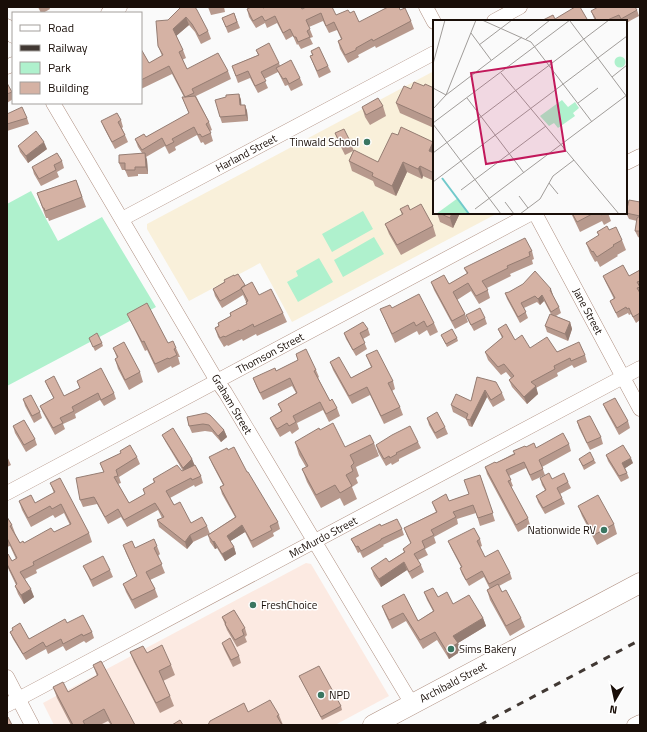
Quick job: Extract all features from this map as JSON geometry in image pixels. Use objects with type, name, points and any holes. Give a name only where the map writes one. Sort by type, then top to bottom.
[{"type":"highway","name":"Archibald Street","points":[[373,725],[640,583]]},
{"type":"street","points":[[110,12],[120,7]]},
{"type":"street","points":[[426,7],[433,20]]},
{"type":"street","points":[[496,20],[520,7]]},
{"type":"street","name":"Harland Street","points":[[122,219],[433,54]]},
{"type":"street","name":"Graham Street","points":[[54,104],[217,381],[412,704]]},
{"type":"street","points":[[627,162],[640,156]]},
{"type":"street","name":"Thomson Street","points":[[7,493],[532,214]]},
{"type":"street","name":"Jane Street","points":[[535,214],[640,409]]},
{"type":"street","name":"McMurdo Street","points":[[13,702],[640,368]]},
{"type":"street","points":[[7,677],[13,702],[32,725]]},
{"type":"street","points":[[634,725],[640,722]]},
{"type":"shaded area","name":"Tinwald School","points":[[433,72],[433,214],[496,214],[292,322],[260,263],[189,301],[147,229],[147,224]]},
{"type":"shaded area","points":[[306,563],[311,564],[389,696],[335,725],[54,725],[43,703]]},
{"type":"green space","points":[[31,191],[58,241],[102,217],[156,307],[7,386],[7,204]]},
{"type":"green space","points":[[363,211],[373,229],[332,252],[322,234]]},
{"type":"green space","points":[[374,237],[384,254],[343,277],[334,260]]},
{"type":"green space","points":[[319,258],[333,282],[298,302],[287,282],[298,276],[296,271]]},
{"type":"building","points":[[181,7],[195,7],[208,31],[199,36],[186,17],[173,29],[183,50],[179,52],[187,69],[218,53],[228,71],[192,89],[194,93],[185,97],[169,66],[142,80],[142,51],[149,63],[163,55],[158,46],[156,21],[168,20]]},
{"type":"building","points":[[251,7],[301,7],[302,9],[306,7],[332,7],[336,15],[348,10],[350,13],[354,11],[359,22],[388,7],[399,7],[400,10],[405,8],[411,21],[373,41],[372,39],[356,48],[356,50],[345,55],[338,41],[342,39],[334,22],[326,26],[321,13],[306,20],[310,29],[307,31],[310,37],[298,42],[290,29],[283,33],[275,16],[265,21],[262,16],[253,21],[247,9]]},
{"type":"building","points":[[575,7],[580,7],[587,19],[543,20],[553,15],[555,19]]},
{"type":"building","points":[[598,7],[635,7],[637,10],[621,19],[619,15],[607,20],[596,20],[591,11]]},
{"type":"building","points":[[234,13],[237,22],[226,27],[222,18]]},
{"type":"building","points":[[269,43],[279,63],[261,72],[266,81],[255,86],[248,71],[236,76],[232,66],[259,55],[256,50]]},
{"type":"building","points":[[319,47],[328,66],[317,71],[310,56],[313,55],[311,51]]},
{"type":"building","points":[[291,60],[300,78],[289,84],[286,78],[283,79],[276,68]]},
{"type":"building","points":[[414,82],[433,88],[433,120],[396,103],[404,86],[411,89]]},
{"type":"building","points":[[7,83],[12,92],[7,94]]},
{"type":"building","points":[[239,94],[240,105],[245,105],[246,115],[220,117],[215,100],[226,97],[226,95]]},
{"type":"building","points":[[195,96],[209,122],[206,124],[211,133],[202,137],[200,134],[198,135],[194,127],[172,139],[174,142],[166,146],[162,138],[142,150],[135,139],[144,134],[146,137],[189,113],[182,97]]},
{"type":"building","points":[[378,98],[383,106],[366,115],[362,107]]},
{"type":"building","points":[[22,107],[27,118],[7,124],[7,114]]},
{"type":"building","points":[[117,113],[121,120],[118,122],[125,135],[112,142],[101,121]]},
{"type":"building","points":[[401,127],[433,142],[429,151],[433,153],[433,172],[420,166],[418,169],[403,162],[392,186],[372,176],[373,173],[349,161],[354,150],[378,162],[392,133],[398,135]]},
{"type":"building","points":[[344,129],[350,141],[341,145],[335,133]]},
{"type":"building","points":[[36,131],[44,142],[26,156],[18,146]]},
{"type":"building","points":[[57,153],[62,161],[54,165],[56,170],[39,179],[32,167]]},
{"type":"building","points":[[145,153],[146,167],[135,167],[135,170],[125,170],[125,163],[119,163],[119,155]]},
{"type":"building","points":[[76,180],[82,197],[45,211],[37,193]]},
{"type":"building","points":[[629,200],[640,202],[640,216],[627,213]]},
{"type":"building","points":[[421,204],[433,226],[397,245],[385,224],[403,214],[400,209],[408,205],[410,210]]},
{"type":"building","points":[[441,214],[452,214],[450,218]]},
{"type":"building","points":[[573,214],[592,214],[577,222]]},
{"type":"building","points":[[640,216],[640,231],[635,231],[637,218]]},
{"type":"building","points":[[607,226],[609,230],[616,227],[622,240],[597,257],[586,243],[599,235],[597,232]]},
{"type":"building","points":[[525,238],[532,251],[529,252],[530,256],[507,266],[508,268],[482,281],[488,290],[476,296],[468,283],[453,292],[465,314],[452,321],[431,282],[444,275],[449,284],[468,273],[464,268]]},
{"type":"building","points":[[623,265],[629,276],[640,270],[640,281],[637,282],[640,287],[637,288],[640,293],[640,313],[633,317],[629,308],[627,309],[626,307],[616,313],[610,301],[615,298],[603,276]]},
{"type":"building","points":[[535,271],[551,289],[550,290],[559,307],[551,312],[542,295],[538,299],[535,296],[521,303],[526,312],[518,317],[505,293],[523,284]]},
{"type":"building","points":[[238,274],[245,285],[241,289],[220,301],[213,289],[225,282],[224,280]]},
{"type":"building","points":[[252,282],[259,295],[271,289],[283,313],[254,327],[253,324],[240,331],[239,330],[220,338],[215,328],[219,326],[218,323],[231,316],[230,313],[247,304],[246,302],[248,301],[241,288]]},
{"type":"building","points":[[419,294],[434,323],[427,327],[424,321],[416,326],[414,322],[392,334],[380,309],[390,305],[392,308]]},
{"type":"building","points":[[147,303],[168,343],[173,341],[176,348],[174,349],[177,355],[155,364],[144,341],[142,342],[127,314]]},
{"type":"building","points":[[480,308],[485,318],[471,325],[466,315]]},
{"type":"building","points":[[550,314],[570,322],[565,334],[545,326]]},
{"type":"building","points":[[363,322],[368,329],[360,333],[365,343],[353,350],[344,333]]},
{"type":"building","points":[[506,324],[515,340],[522,335],[530,348],[547,337],[557,352],[579,342],[585,355],[571,361],[570,358],[554,366],[555,369],[531,382],[536,386],[524,397],[509,380],[514,376],[504,364],[498,367],[485,352],[503,337],[498,329]]},
{"type":"building","points":[[452,329],[457,338],[446,344],[441,335]]},
{"type":"building","points":[[97,333],[102,343],[93,347],[89,338]]},
{"type":"building","points":[[124,342],[140,372],[125,380],[115,359],[118,357],[113,348]]},
{"type":"building","points":[[306,349],[316,370],[314,371],[330,401],[332,399],[337,408],[326,414],[320,402],[293,416],[296,422],[289,426],[287,423],[277,429],[270,418],[282,411],[278,404],[297,393],[290,378],[260,393],[253,378],[275,368],[276,371],[298,360],[296,354]]},
{"type":"building","points":[[377,350],[393,381],[388,383],[400,407],[381,416],[367,387],[349,396],[330,362],[339,357],[351,378],[372,367],[366,355]]},
{"type":"building","points":[[101,368],[114,393],[101,400],[98,393],[72,407],[74,411],[60,418],[63,423],[53,428],[40,406],[54,398],[45,381],[54,376],[64,396],[80,388],[77,381]]},
{"type":"building","points":[[477,377],[496,382],[502,393],[491,400],[485,390],[470,420],[466,419],[468,414],[451,405],[456,394],[471,401]]},
{"type":"building","points":[[31,395],[40,412],[32,416],[23,399]]},
{"type":"building","points":[[615,398],[628,421],[617,428],[603,404]]},
{"type":"building","points":[[437,412],[445,427],[435,433],[427,418]]},
{"type":"building","points":[[206,413],[210,415],[224,430],[218,436],[209,425],[203,424],[189,426],[187,417]]},
{"type":"building","points":[[589,416],[601,437],[587,443],[577,421]]},
{"type":"building","points":[[24,420],[35,439],[24,445],[13,426]]},
{"type":"building","points":[[333,423],[345,447],[370,435],[374,443],[350,455],[354,463],[351,466],[353,471],[346,475],[352,486],[340,493],[335,485],[316,495],[302,469],[308,466],[295,442],[319,428],[320,430]]},
{"type":"building","points":[[410,426],[418,442],[396,453],[397,454],[390,458],[389,456],[384,459],[376,445]]},
{"type":"building","points":[[173,428],[192,459],[183,468],[162,435]]},
{"type":"building","points":[[563,433],[569,444],[539,460],[543,469],[530,475],[524,462],[506,470],[511,480],[508,481],[528,518],[516,525],[485,467],[515,454],[513,451],[534,443],[536,448]]},
{"type":"building","points":[[130,445],[137,457],[116,470],[118,476],[114,477],[129,503],[145,494],[143,489],[155,482],[153,479],[177,465],[182,471],[195,465],[201,476],[192,480],[191,478],[166,491],[174,505],[180,502],[191,523],[202,517],[207,526],[190,535],[185,542],[157,520],[164,517],[155,503],[124,520],[118,509],[105,517],[94,497],[80,500],[76,478],[104,472],[100,463],[121,453],[120,451]]},
{"type":"building","points":[[623,445],[631,458],[622,463],[627,473],[619,476],[606,455]]},
{"type":"building","points":[[234,447],[247,472],[278,522],[270,526],[272,530],[251,541],[242,525],[227,536],[234,547],[222,554],[214,541],[213,542],[208,535],[236,517],[220,487],[224,485],[209,457],[227,448],[228,450]]},
{"type":"building","points":[[590,452],[594,460],[583,466],[579,459]]},
{"type":"building","points":[[549,473],[552,479],[564,473],[568,482],[557,488],[562,498],[543,508],[536,496],[546,490],[540,478]]},
{"type":"building","points":[[480,475],[493,513],[478,518],[473,505],[453,512],[456,517],[431,530],[434,535],[422,541],[425,548],[414,554],[421,565],[409,572],[404,562],[379,579],[371,568],[386,558],[389,562],[405,552],[403,549],[411,543],[404,528],[437,512],[432,502],[446,494],[449,501],[469,494],[464,480]]},
{"type":"building","points":[[60,478],[89,533],[33,562],[34,565],[20,572],[31,589],[21,595],[15,586],[17,584],[7,564],[7,554],[12,561],[17,558],[7,538],[7,517],[12,525],[10,526],[20,543],[23,541],[24,543],[51,528],[54,532],[71,524],[61,504],[52,509],[50,506],[28,518],[19,501],[31,495],[35,503],[55,492],[50,483]]},
{"type":"building","points":[[598,495],[614,524],[594,535],[578,506]]},
{"type":"building","points":[[397,519],[402,529],[361,551],[358,546],[356,547],[351,539],[380,524],[381,526]]},
{"type":"building","points":[[474,528],[480,539],[477,541],[485,557],[498,550],[510,573],[489,584],[482,571],[466,580],[460,568],[462,567],[448,541]]},
{"type":"building","points":[[154,539],[157,546],[154,548],[162,564],[146,572],[155,589],[132,600],[123,584],[137,576],[123,545],[132,541],[135,548]]},
{"type":"building","points":[[103,556],[110,570],[91,580],[83,566]]},
{"type":"building","points":[[498,584],[502,592],[506,590],[521,618],[506,626],[487,590]]},
{"type":"building","points":[[433,588],[438,597],[447,592],[453,604],[469,595],[483,618],[453,636],[458,643],[446,650],[435,632],[420,640],[403,613],[389,620],[382,606],[404,594],[418,621],[434,611],[424,592]]},
{"type":"building","points":[[234,610],[245,628],[242,630],[244,635],[235,640],[222,617]]},
{"type":"building","points":[[83,615],[92,632],[83,636],[82,634],[63,644],[61,639],[46,647],[43,642],[23,654],[10,632],[13,630],[12,628],[20,623],[29,639],[65,619],[67,623]]},
{"type":"building","points":[[230,638],[239,656],[231,660],[222,643]]},
{"type":"building","points":[[162,645],[171,665],[159,671],[170,696],[156,703],[130,652],[143,646],[147,653]]},
{"type":"building","points":[[101,661],[135,725],[112,725],[104,709],[83,721],[85,725],[73,725],[53,687],[63,682],[68,692],[98,675],[93,665]]},
{"type":"building","name":"NPD","points":[[319,666],[341,706],[321,717],[299,676]]},
{"type":"building","points":[[270,700],[279,715],[277,716],[282,725],[208,725],[210,721],[244,703],[248,712]]},
{"type":"building","points":[[8,717],[12,725],[7,725]]},
{"type":"building","points":[[180,720],[183,725],[172,725]]},
{"type":"railway","points":[[480,725],[640,640]]},
{"type":"place","name":"Tinwald School","points":[[367,142]]},
{"type":"place","name":"Nationwide RV","points":[[604,530]]},
{"type":"place","name":"FreshChoice","points":[[253,605]]},
{"type":"place","name":"Sims Bakery","points":[[451,649]]},
{"type":"place","name":"NPD","points":[[321,695]]}]
